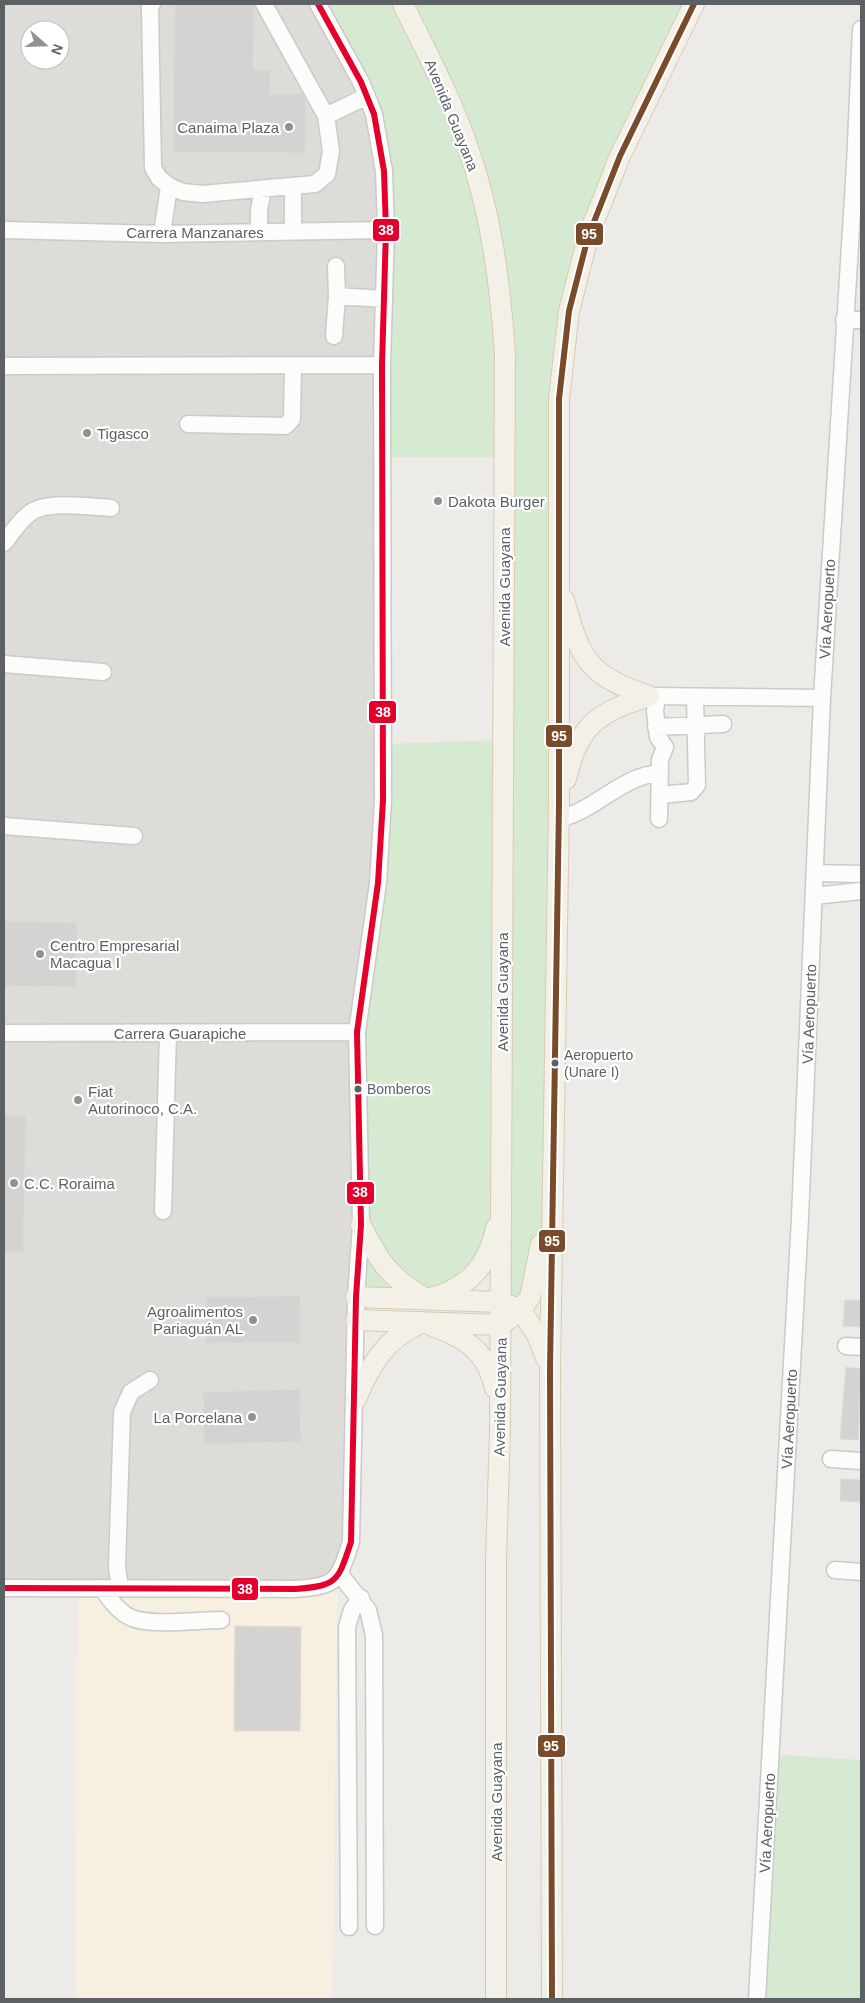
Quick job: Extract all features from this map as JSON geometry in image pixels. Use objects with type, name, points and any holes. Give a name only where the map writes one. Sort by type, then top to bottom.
[{"type":"main road","name":"Avenida Guayana","points":[[403,4],[439,77],[466,142],[488,219],[499,274],[505,354],[501,1325],[496,1560],[496,1999]]},
{"type":"main road","points":[[552,1999],[550,1369],[559,812],[557,576],[559,399],[564,347],[577,275],[610,179],[694,4]]},
{"type":"main road","points":[[557,576],[572,630],[580,650],[586,658],[606,678],[623,688],[653,697]]},
{"type":"main road","points":[[559,812],[571,756],[581,736],[594,721],[611,709],[653,697]]},
{"type":"main road","points":[[356,1320],[501,1325],[521,1310],[530,1297],[535,1281],[552,1166]]},
{"type":"main road","points":[[361,1225],[376,1255],[388,1270],[403,1286],[426,1299],[444,1295],[460,1288],[482,1264],[490,1249],[501,1202]]},
{"type":"main road","points":[[356,1297],[501,1302],[521,1310],[538,1335],[550,1369]]},
{"type":"main road","points":[[356,1399],[367,1372],[384,1349],[404,1330],[423,1322],[456,1334],[472,1344],[484,1358],[491,1372],[495,1388],[500,1430]]},
{"type":"street","points":[[152,4],[150,8],[153,168],[159,178],[169,186],[183,192],[202,194],[315,184],[326,174],[331,151],[326,116],[264,4]]},
{"type":"street","points":[[4,1588],[296,1589],[323,1587],[339,1575],[351,1542],[356,1399],[356,1297],[361,1225],[357,1032],[382,843],[382,365],[386,230],[384,171],[380,139],[374,114],[367,96],[318,4]]},
{"type":"street","name":"Vía Aeropuerto","points":[[757,1999],[800,1228],[822,698],[855,165],[861,29]]},
{"type":"street","points":[[326,116],[367,96]]},
{"type":"street","points":[[162,234],[169,186]]},
{"type":"street","points":[[293,186],[293,231]]},
{"type":"street","points":[[259,232],[259,210],[263,189]]},
{"type":"street","name":"Carrera Manzanares","points":[[4,230],[162,234],[386,230]]},
{"type":"street","points":[[334,336],[337,296],[336,266]]},
{"type":"street","points":[[337,296],[384,299]]},
{"type":"street","points":[[844,320],[861,320]]},
{"type":"street","points":[[188,424],[284,426],[292,419],[294,365]]},
{"type":"street","points":[[4,366],[382,365]]},
{"type":"street","points":[[4,543],[18,523],[34,510],[67,505],[111,508]]},
{"type":"street","points":[[4,664],[103,672]]},
{"type":"street","points":[[659,819],[660,767],[653,750],[657,732],[653,697],[822,698]]},
{"type":"street","points":[[660,795],[695,790],[695,698]]},
{"type":"street","points":[[657,732],[695,724],[723,724]]},
{"type":"street","points":[[559,812],[578,813],[632,779],[660,767]]},
{"type":"street","points":[[4,826],[134,836]]},
{"type":"street","points":[[814,873],[861,874]]},
{"type":"street","points":[[814,896],[861,891]]},
{"type":"street","name":"Carrera Guarapiche","points":[[4,1033],[357,1032]]},
{"type":"street","points":[[163,1211],[168,1033]]},
{"type":"street","points":[[120,1588],[117,1567],[122,1412],[131,1392],[150,1380]]},
{"type":"street","points":[[832,1458],[861,1461]]},
{"type":"street","points":[[834,1570],[861,1572]]},
{"type":"street","points":[[339,1575],[361,1598],[371,1618],[374,1635],[375,1926]]},
{"type":"street","points":[[102,1588],[112,1603],[131,1618],[147,1621],[221,1620]]},
{"type":"street","points":[[348,1927],[347,1627],[352,1610],[361,1598]]},
{"type":"street","points":[[348,1851],[375,1850]]},
{"type":"shaded area","points":[[4,4],[317,4],[380,140],[383,801],[351,1542],[323,1587],[4,1588]]},
{"type":"shaded area","points":[[338,1576],[332,1999],[76,1999],[77,1588]]},
{"type":"green space","points":[[317,4],[694,4],[674,45],[569,311],[552,1166],[538,1264],[530,1297],[501,1302],[501,1206],[460,1288],[356,1297],[356,1033],[383,744],[503,740],[505,457],[382,457],[380,140]]},
{"type":"green space","points":[[770,1754],[861,1760],[861,1999],[757,1999]]},
{"type":"building","points":[[175,4],[254,4],[253,70],[270,70],[270,94],[302,94],[306,100],[305,153],[173,152]]},
{"type":"building","name":"Centro Empresarial Macagua I","points":[[4,921],[77,923],[76,987],[4,986]]},
{"type":"building","name":"C.C. Roraima","points":[[4,1115],[26,1115],[23,1252],[4,1252]]},
{"type":"building","name":"Agroalimentos Pariaguán AL","points":[[300,1296],[300,1343],[206,1343],[206,1297]]},
{"type":"building","points":[[845,1300],[861,1301],[861,1327],[843,1326]]},
{"type":"building","points":[[846,1367],[861,1369],[858,1440],[840,1439]]},
{"type":"building","name":"La Porcelana","points":[[300,1389],[301,1442],[204,1444],[203,1392]]},
{"type":"building","points":[[841,1479],[861,1480],[861,1502],[840,1501]]},
{"type":"building","points":[[235,1626],[301,1627],[300,1731],[234,1731]]},
{"type":"transit line","name":"38","points":[[4,1588],[309,1588],[320,1586],[334,1579],[343,1565],[351,1542],[356,1297],[361,1225],[357,1032],[378,883],[383,800],[382,365],[386,230],[384,171],[374,114],[361,82],[318,4]]},
{"type":"transit line","name":"95","points":[[552,1999],[550,1369],[559,805],[559,399],[569,311],[588,237],[620,156],[694,4]]},
{"type":"place","name":"Canaima Plaza","points":[[289,127]]},
{"type":"place","name":"Tigasco","points":[[87,433]]},
{"type":"place","name":"Dakota Burger","points":[[438,501]]},
{"type":"place","name":"Centro Empresarial Macagua I","points":[[40,954]]},
{"type":"place","name":"Aeropuerto (Unare I)","points":[[555,1063]]},
{"type":"place","name":"Bomberos","points":[[358,1089]]},
{"type":"place","name":"Fiat Autorinoco, C.A.","points":[[78,1100]]},
{"type":"place","name":"C.C. Roraima","points":[[14,1183]]},
{"type":"place","name":"Agroalimentos Pariaguán AL","points":[[253,1320]]},
{"type":"place","name":"La Porcelana","points":[[252,1417]]}]
